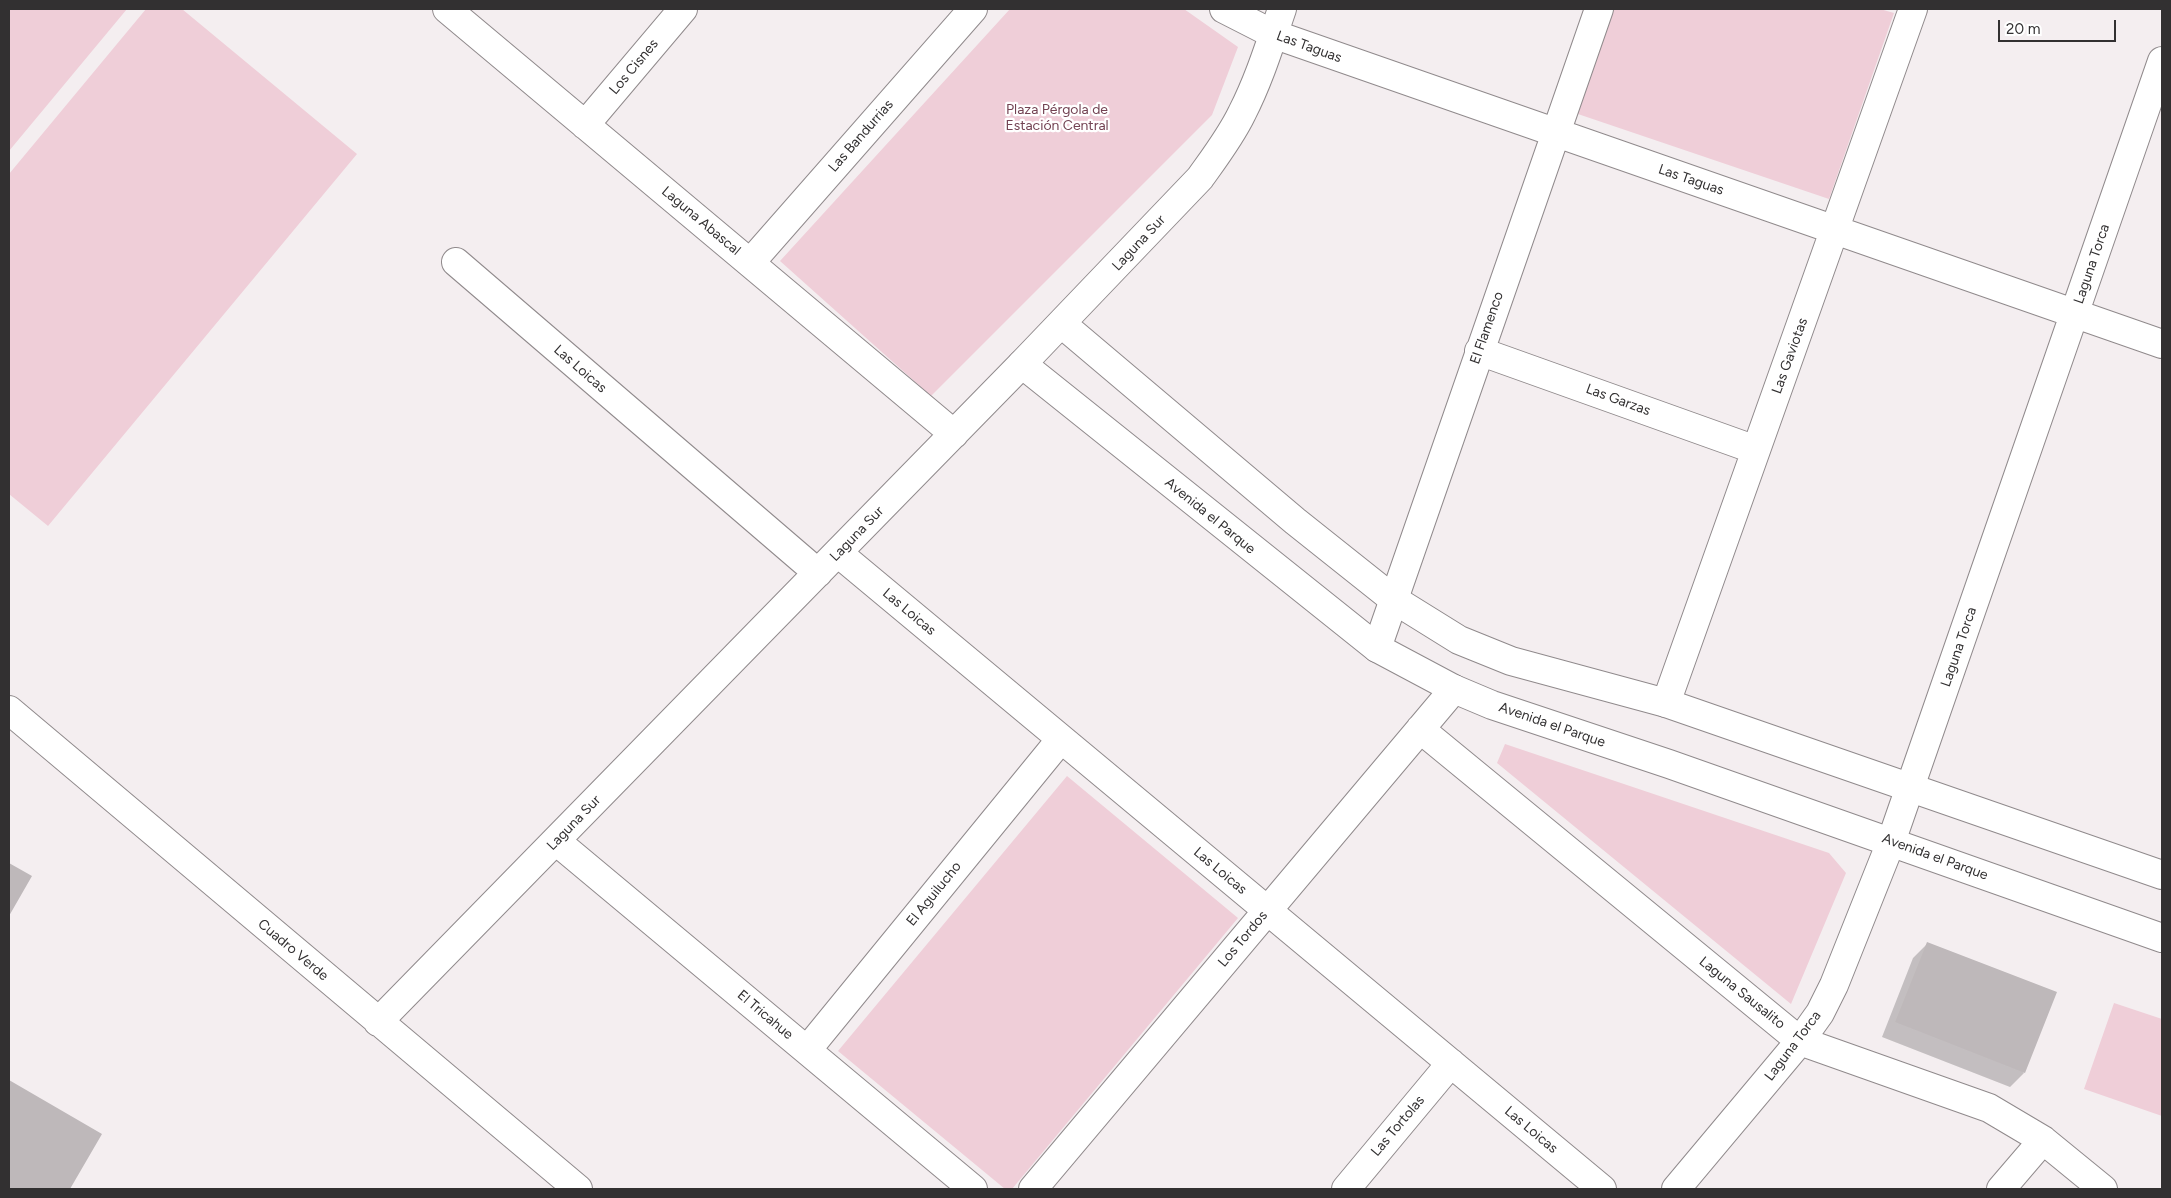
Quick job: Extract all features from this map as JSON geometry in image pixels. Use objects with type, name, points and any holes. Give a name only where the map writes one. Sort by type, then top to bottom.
[{"type":"street","name":"Laguna Abascal","points":[[447,9],[954,434]]},
{"type":"street","name":"Los Cisnes","points":[[585,125],[682,9]]},
{"type":"street","name":"Las Bandurrias","points":[[750,263],[972,9]]},
{"type":"street","name":"Las Taguas","points":[[1224,9],[1273,34],[2162,344]]},
{"type":"street","name":"Laguna Sur","points":[[378,1022],[1062,324],[1200,178],[1225,143],[1242,114],[1256,84],[1282,9]]},
{"type":"street","name":"El Flamenco","points":[[1377,648],[1599,9]]},
{"type":"street","name":"Las Gaviotas","points":[[1666,703],[1913,9]]},
{"type":"street","name":"Laguna Torca","points":[[1676,1189],[1800,1041],[1820,1013],[1834,985],[1892,842],[2162,61]]},
{"type":"street","name":"Las Loicas","points":[[456,262],[818,573]]},
{"type":"street","points":[[1062,324],[1294,521],[1393,599],[1459,640],[1511,661],[1666,703],[1910,787],[2160,869]]},
{"type":"street","name":"Las Garzas","points":[[1479,351],[1756,450]]},
{"type":"street","name":"Avenida el Parque","points":[[1022,364],[1377,648],[1454,689],[2162,938]]},
{"type":"street","name":"Las Loicas","points":[[838,553],[1602,1189]]},
{"type":"street","name":"Los Tordos","points":[[1032,1189],[1454,689]]},
{"type":"street","name":"Cuadro Verde","points":[[9,710],[578,1189]]},
{"type":"street","name":"Laguna Sausalito","points":[[1420,729],[1800,1041],[1989,1108],[2043,1140],[2103,1189]]},
{"type":"street","name":"El Aguilucho","points":[[806,1050],[1061,739]]},
{"type":"street","name":"El Tricahue","points":[[556,841],[973,1189]]},
{"type":"street","name":"Las Tortolas","points":[[1346,1189],[1451,1063]]},
{"type":"street","points":[[2001,1189],[2043,1140]]},
{"type":"green space","points":[[9,9],[127,9],[9,151]]},
{"type":"green space","points":[[146,9],[182,9],[357,154],[48,526],[9,494],[9,174]]},
{"type":"green space","name":"Plaza Pérgola de Estación Central","points":[[1010,9],[1184,9],[1238,47],[1212,115],[931,396],[780,261]]},
{"type":"green space","points":[[1607,9],[1880,9],[1894,13],[1829,199],[1572,112]]},
{"type":"green space","points":[[1505,744],[1829,853],[1846,873],[1791,1004],[1497,763]]},
{"type":"green space","points":[[1067,776],[1238,918],[1012,1189],[1005,1189],[838,1051]]},
{"type":"green space","points":[[2114,1003],[2162,1019],[2162,1116],[2084,1089]]},
{"type":"building","points":[[9,863],[32,876],[9,916]]},
{"type":"building","points":[[1927,942],[2057,992],[2025,1073],[1895,1022]]},
{"type":"building","points":[[9,1080],[102,1134],[70,1189],[9,1189]]}]
